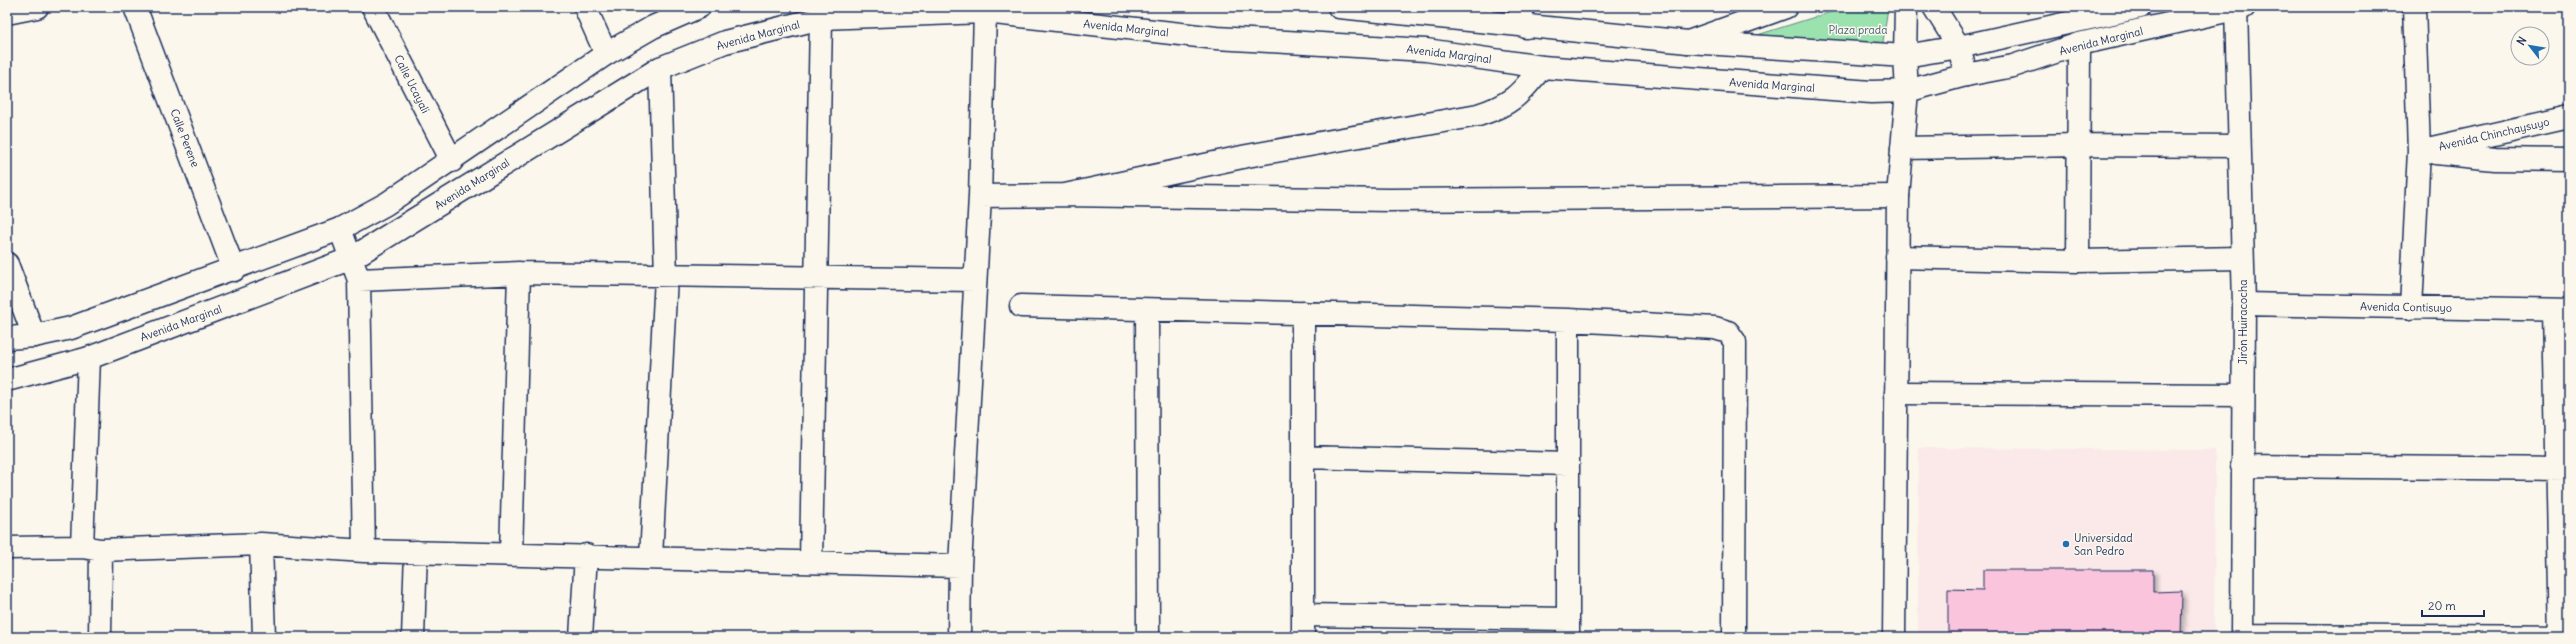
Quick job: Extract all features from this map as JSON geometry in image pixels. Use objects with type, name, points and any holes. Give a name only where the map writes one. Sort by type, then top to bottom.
[{"type":"street","points":[[7,13],[37,7]]},
{"type":"street","name":"Calle Perene","points":[[135,7],[234,270]]},
{"type":"street","name":"Calle Ucayali","points":[[373,7],[452,161]]},
{"type":"street","points":[[586,7],[606,54]]},
{"type":"street","points":[[7,338],[34,336],[71,328],[234,270],[340,229],[386,204],[452,161],[606,54],[653,27],[699,7]]},
{"type":"street","points":[[1339,7],[1523,17],[1688,42],[1905,56],[1959,47],[2140,7]]},
{"type":"street","points":[[1688,42],[1786,7]]},
{"type":"street","points":[[1894,637],[1898,196],[1907,90],[1905,56],[1906,7]]},
{"type":"street","points":[[1934,7],[1959,47],[1966,74]]},
{"type":"street","name":"Avenida Marginal","points":[[7,380],[89,358],[352,258],[660,68],[725,42],[820,18],[985,12],[1216,38],[1426,50],[1542,67],[1863,92],[1907,90],[1966,74],[2012,66],[2079,44],[2238,7]]},
{"type":"street","name":"Jirón Huiracocha","points":[[2238,7],[2238,146],[2244,304],[2242,395],[2242,636]]},
{"type":"street","points":[[2411,308],[2419,151],[2414,7]]},
{"type":"street","points":[[959,637],[960,566],[974,280],[980,196],[985,12]]},
{"type":"street","points":[[812,561],[820,18]]},
{"type":"street","points":[[2078,261],[2079,44]]},
{"type":"street","points":[[1065,195],[1247,156],[1478,115],[1500,108],[1519,96],[1542,67]]},
{"type":"street","points":[[651,557],[666,277],[660,68]]},
{"type":"street","name":"Avenida Chinchaysuyo","points":[[2419,151],[2569,117]]},
{"type":"street","points":[[1902,148],[2079,145],[2238,146]]},
{"type":"street","points":[[2419,151],[2495,160],[2569,160]]},
{"type":"street","points":[[980,196],[1065,195],[1389,200],[1898,196]]},
{"type":"street","points":[[340,229],[359,280],[364,551]]},
{"type":"street","points":[[1898,257],[2078,261],[2242,258]]},
{"type":"street","points":[[7,264],[34,336]]},
{"type":"street","points":[[359,280],[519,273],[666,277],[974,280]]},
{"type":"street","points":[[511,554],[519,273]]},
{"type":"street","name":"Avenida Contisuyo","points":[[2244,304],[2562,310]]},
{"type":"street","points":[[1021,306],[1568,320],[1715,328],[1728,332],[1735,342],[1734,637]]},
{"type":"street","points":[[1147,310],[1148,637]]},
{"type":"street","points":[[2561,637],[2563,469],[2562,310]]},
{"type":"street","points":[[1303,313],[1303,637]]},
{"type":"street","points":[[1303,615],[1568,628],[1568,320]]},
{"type":"street","points":[[89,358],[92,548],[100,637]]},
{"type":"street","points":[[1896,393],[2242,395]]},
{"type":"street","points":[[1303,457],[1568,464]]},
{"type":"street","points":[[2242,466],[2563,469]]},
{"type":"street","points":[[7,548],[92,548],[261,544],[364,551],[586,555],[960,566]]},
{"type":"street","points":[[261,544],[264,637]]},
{"type":"street","points":[[414,637],[416,552]]},
{"type":"street","points":[[581,637],[586,555]]},
{"type":"street","points":[[2242,636],[2569,637]]},
{"type":"shaded area","name":"Universidad San Pedro","points":[[1919,448],[2215,450],[2214,637],[1918,637]]},
{"type":"green space","name":"Plaza prada","points":[[1847,7],[1888,7],[1881,56],[1735,42]]},
{"type":"building","points":[[1983,570],[2153,570],[2153,592],[2182,591],[2181,637],[1948,637],[1948,589],[1983,590]]},
{"type":"place","name":"Universidad San Pedro","points":[[2066,544]]}]
